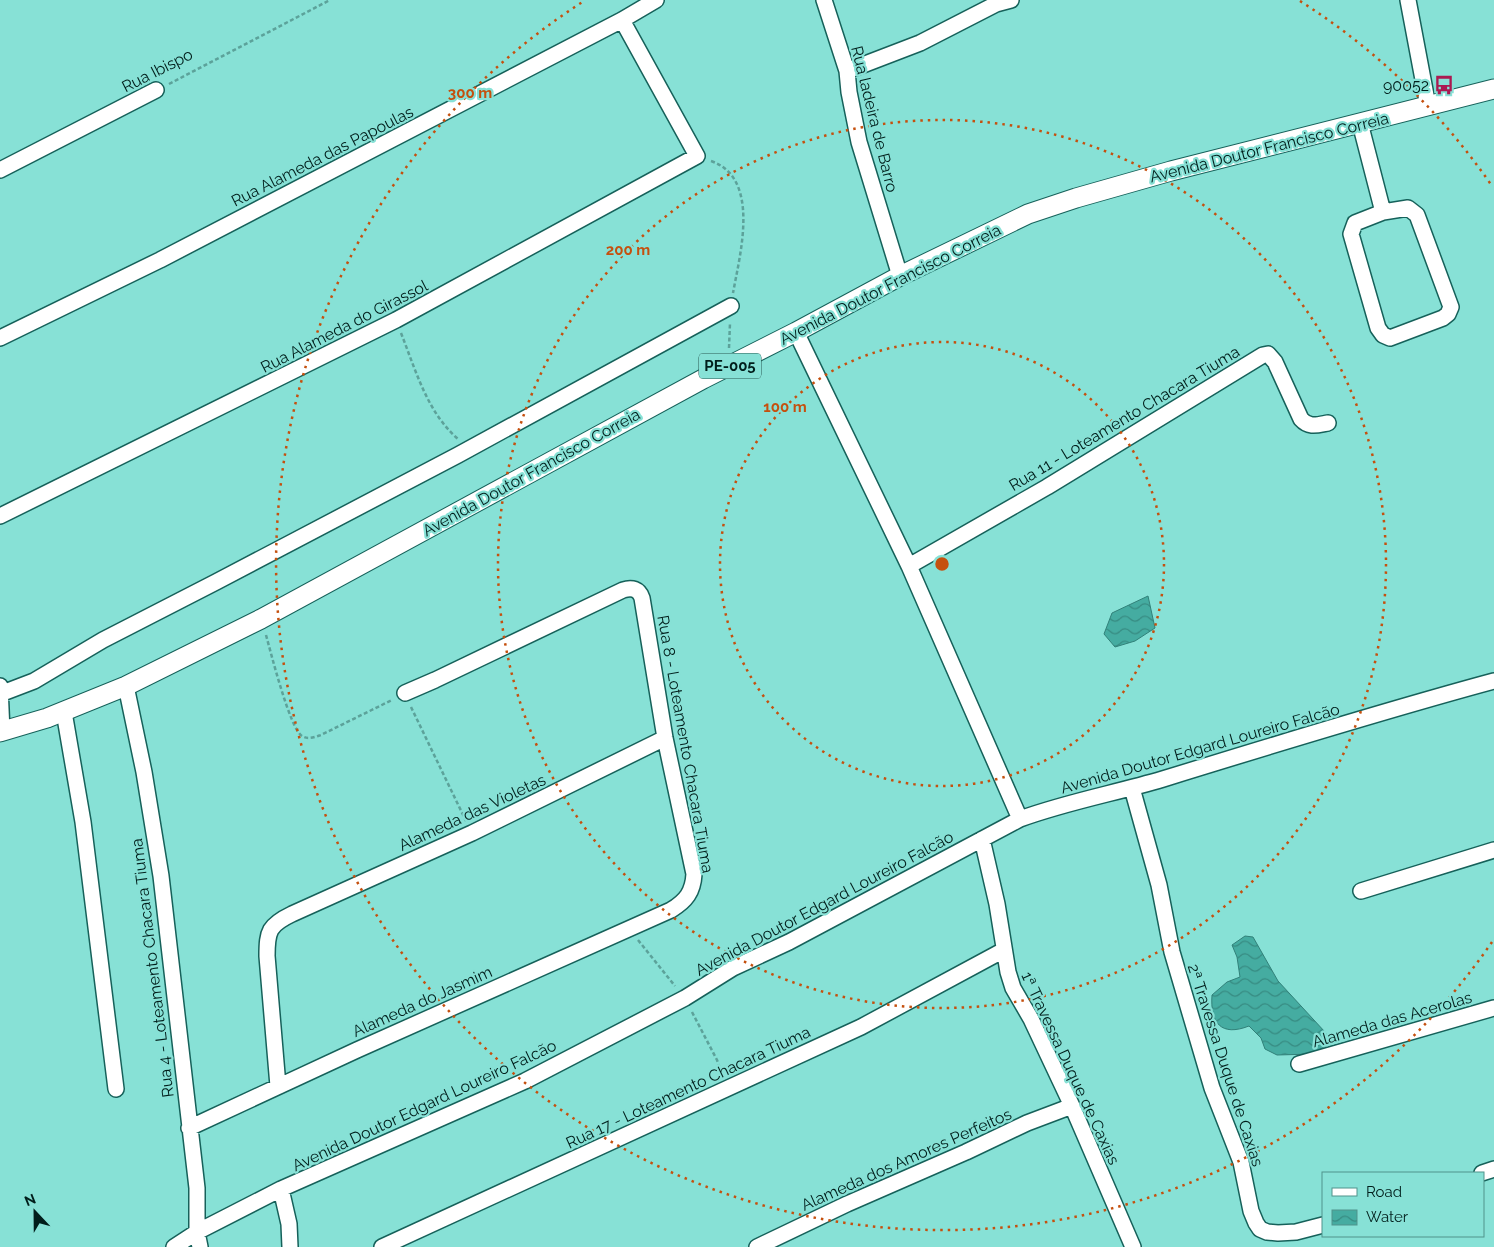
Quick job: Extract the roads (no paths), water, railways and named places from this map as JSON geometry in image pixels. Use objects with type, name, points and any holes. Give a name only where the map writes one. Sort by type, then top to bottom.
[{"type":"main road","name":"Avenida Doutor Francisco Correia","points":[[1,732],[64,712],[126,686],[261,619],[690,386],[900,276],[995,229],[1044,209],[1171,171],[1494,89]]},
{"type":"street","name":"Rua Alameda das Papoulas","points":[[0,338],[160,260],[622,20],[656,0]]},
{"type":"street","name":"Rua ladeira de Barro","points":[[824,0],[847,71],[849,92],[859,142],[900,276]]},
{"type":"street","points":[[1408,0],[1428,106]]},
{"type":"street","points":[[847,71],[920,43],[1000,1]]},
{"type":"street","name":"Rua Alameda do Girassol","points":[[0,516],[396,320],[697,156],[622,20]]},
{"type":"street","name":"Rua Ibispo","points":[[0,170],[156,90]]},
{"type":"street","points":[[1360,123],[1383,212]]},
{"type":"street","points":[[1408,208],[1417,215],[1451,308],[1443,318],[1390,338],[1383,335],[1378,328],[1352,234],[1355,223],[1383,212],[1408,208]]},
{"type":"street","points":[[0,694],[34,681],[103,640],[469,449],[730,306]]},
{"type":"street","points":[[796,332],[909,566],[1020,819]]},
{"type":"street","name":"Rua 11 - Loteamento Chacara Tiuma","points":[[909,566],[1046,487],[1263,354],[1268,354],[1272,357],[1305,424],[1310,426],[1328,423]]},
{"type":"street","name":"Rua 8 - Loteamento Chacara Tiuma","points":[[405,693],[623,590],[635,589],[642,598],[665,738],[694,874],[689,896],[680,905],[671,910]]},
{"type":"street","name":"Avenida Doutor Edgard Loureiro Falcão","points":[[174,1247],[197,1232],[281,1189],[525,1082],[684,998],[733,968],[790,942],[1020,819],[1132,788],[1410,703],[1494,682]]},
{"type":"street","points":[[0,685],[1,732]]},
{"type":"street","name":"Rua 4 - Loteamento Chacara Tiuma","points":[[126,686],[144,772],[160,876],[197,1188],[197,1232],[200,1247]]},
{"type":"street","points":[[64,712],[83,822],[116,1089]]},
{"type":"street","name":"Alameda das Violetas","points":[[278,1086],[267,936],[275,924],[292,914],[472,833],[665,738]]},
{"type":"street","name":"2ª Travessa Duque de Caxias","points":[[1132,788],[1159,885],[1172,952],[1212,1088],[1240,1162],[1256,1223],[1260,1229],[1267,1232],[1296,1232],[1322,1225]]},
{"type":"street","name":"1ª Travessa Duque de Caxias","points":[[982,839],[998,904],[1004,950],[1013,988],[1031,1019],[1072,1106],[1129,1246]]},
{"type":"street","points":[[1361,890],[1494,850]]},
{"type":"street","name":"Alameda do Jasmim","points":[[189,1128],[357,1050],[671,910]]},
{"type":"street","name":"Rua 17 - Loteamento Chacara Tiuma","points":[[382,1247],[861,1027],[1004,950]]},
{"type":"street","name":"Alameda das Acerolas","points":[[1299,1064],[1494,1008]]},
{"type":"street","name":"Alameda dos Amores Perfeitos","points":[[757,1247],[847,1204],[1027,1123],[1072,1106]]},
{"type":"street","points":[[281,1189],[289,1224],[290,1247]]},
{"type":"water","points":[[1148,596],[1155,628],[1135,641],[1115,647],[1104,634],[1112,613]]},
{"type":"water","points":[[1245,936],[1253,937],[1278,981],[1325,1032],[1328,1038],[1327,1045],[1313,1054],[1277,1055],[1265,1049],[1261,1038],[1249,1026],[1231,1030],[1219,1025],[1215,1020],[1212,995],[1227,982],[1240,977],[1237,957],[1232,945]]},
{"type":"place","name":"90052","points":[[1444,85]]}]
